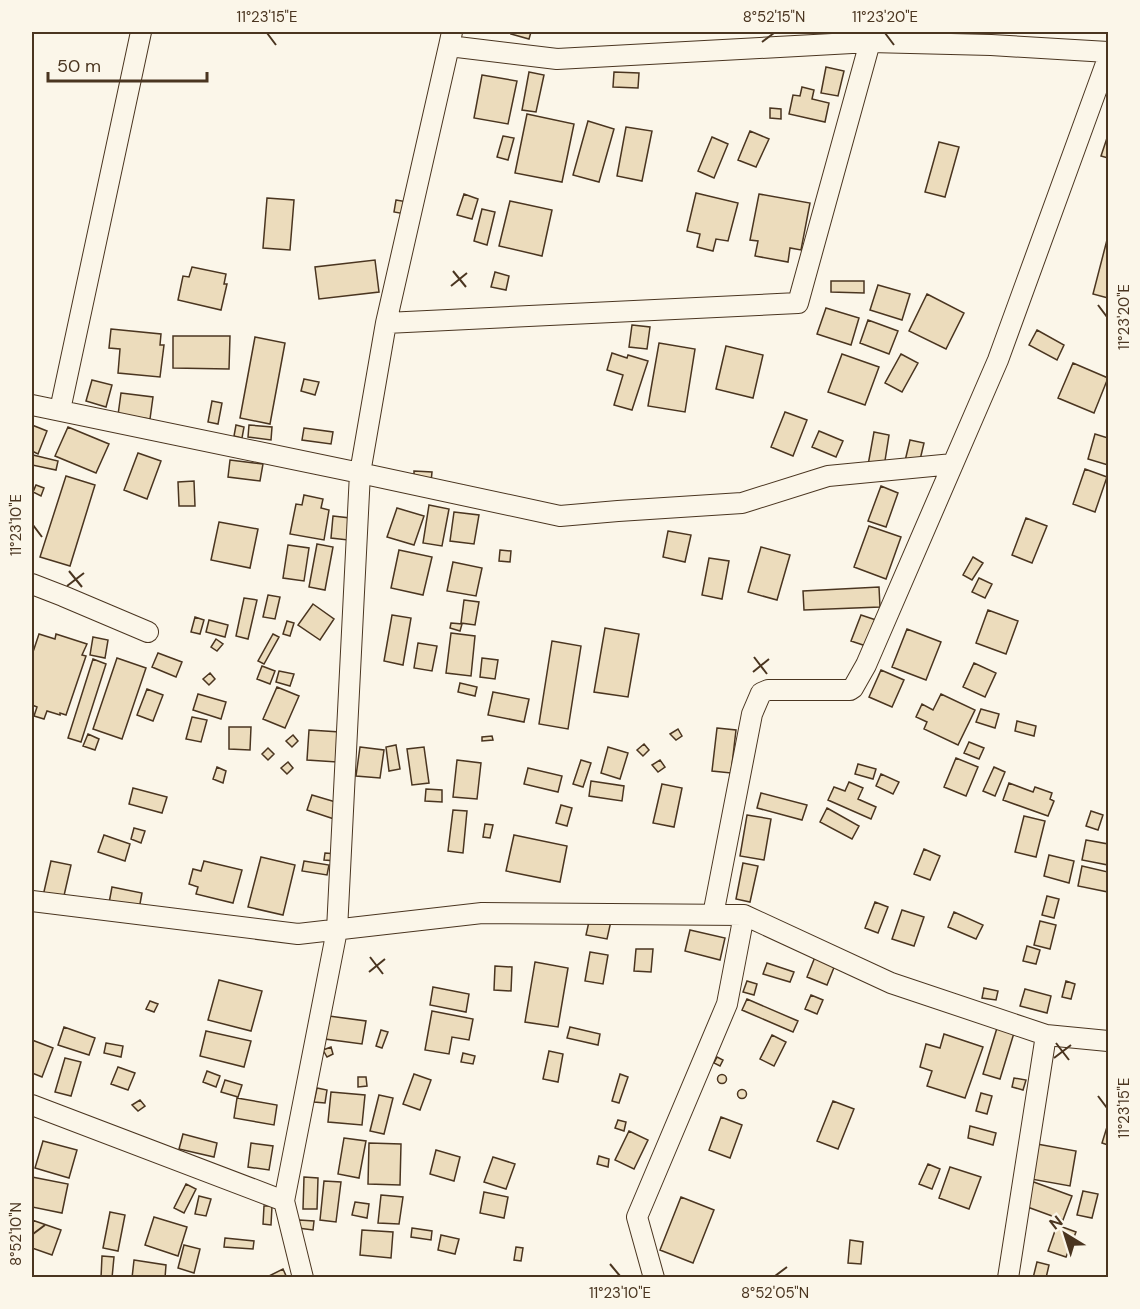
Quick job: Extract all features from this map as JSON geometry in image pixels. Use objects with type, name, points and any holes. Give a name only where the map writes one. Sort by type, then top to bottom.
[{"type":"street","points":[[60,410],[141,32]]},
{"type":"street","points":[[303,1278],[284,1201],[337,930],[360,473],[386,323],[450,39],[557,59],[870,42],[991,45],[1108,52]]},
{"type":"street","points":[[386,323],[798,303],[870,42]]},
{"type":"street","points":[[713,915],[752,714],[761,693],[768,690],[850,690],[866,665],[998,360],[1108,58]]},
{"type":"street","points":[[32,405],[560,516],[618,510],[742,503],[828,476],[953,464]]},
{"type":"street","points":[[32,584],[148,632]]},
{"type":"street","points":[[32,902],[298,934],[482,913],[744,915],[891,983],[1046,1035],[1108,1041]]},
{"type":"street","points":[[654,1278],[637,1217],[727,1004],[744,915]]},
{"type":"street","points":[[1008,1278],[1046,1035]]},
{"type":"street","points":[[32,1105],[284,1201]]},
{"type":"building","points":[[512,32],[531,32],[529,39],[511,34]]},
{"type":"building","points":[[974,32],[992,32],[991,36]]},
{"type":"building","points":[[826,67],[844,71],[838,96],[821,93]]},
{"type":"building","points":[[529,72],[544,75],[536,112],[522,110]]},
{"type":"building","points":[[614,72],[639,73],[638,88],[613,87]]},
{"type":"building","points":[[482,75],[517,81],[508,124],[474,118]]},
{"type":"building","points":[[802,87],[814,90],[812,99],[829,103],[825,122],[789,114],[793,95],[800,96]]},
{"type":"building","points":[[770,108],[781,109],[781,119],[770,118]]},
{"type":"building","points":[[527,114],[574,124],[562,182],[515,173]]},
{"type":"building","points":[[588,121],[614,129],[599,182],[573,175]]},
{"type":"building","points":[[626,127],[652,131],[642,181],[617,176]]},
{"type":"building","points":[[750,131],[769,139],[756,167],[738,160]]},
{"type":"building","points":[[1108,135],[1108,158],[1101,156]]},
{"type":"building","points":[[503,136],[514,138],[508,160],[497,157]]},
{"type":"building","points":[[712,137],[728,144],[714,178],[698,171]]},
{"type":"building","points":[[939,142],[959,147],[945,197],[925,192]]},
{"type":"building","points":[[696,193],[738,203],[728,241],[716,239],[713,251],[697,247],[700,234],[687,231]]},
{"type":"building","points":[[464,194],[478,199],[472,219],[457,215]]},
{"type":"building","points":[[759,194],[810,203],[801,250],[790,248],[788,262],[755,256],[758,241],[750,240]]},
{"type":"building","points":[[267,198],[294,200],[290,250],[263,248]]},
{"type":"building","points":[[396,200],[408,202],[405,214],[394,212]]},
{"type":"building","points":[[510,201],[552,210],[542,256],[499,246]]},
{"type":"building","points":[[482,209],[495,212],[487,245],[474,241]]},
{"type":"building","points":[[1108,236],[1108,298],[1093,294]]},
{"type":"building","points":[[375,260],[379,292],[319,299],[315,267]]},
{"type":"building","points":[[192,267],[226,274],[224,284],[227,284],[221,310],[178,300],[183,276],[189,277]]},
{"type":"building","points":[[495,272],[509,276],[506,290],[491,287]]},
{"type":"building","points":[[831,281],[864,281],[864,293],[831,292]]},
{"type":"building","points":[[878,285],[910,294],[902,320],[870,310]]},
{"type":"building","points":[[927,294],[964,313],[946,349],[909,331]]},
{"type":"building","points":[[826,308],[859,318],[851,345],[817,334]]},
{"type":"building","points":[[868,320],[898,331],[889,354],[860,343]]},
{"type":"building","points":[[632,325],[650,327],[647,349],[629,347]]},
{"type":"building","points":[[111,329],[161,334],[160,345],[164,345],[160,377],[118,373],[120,349],[109,348]]},
{"type":"building","points":[[1037,330],[1064,345],[1057,360],[1029,345]]},
{"type":"building","points":[[173,336],[230,336],[229,369],[173,368]]},
{"type":"building","points":[[255,337],[285,343],[270,424],[240,418]]},
{"type":"building","points":[[659,343],[695,349],[685,412],[648,406]]},
{"type":"building","points":[[726,346],[763,355],[753,398],[716,389]]},
{"type":"building","points":[[612,353],[648,361],[632,410],[614,405],[623,375],[607,370]]},
{"type":"building","points":[[842,354],[879,367],[865,405],[828,392]]},
{"type":"building","points":[[901,354],[918,363],[902,392],[885,383]]},
{"type":"building","points":[[1073,363],[1108,378],[1094,413],[1058,398]]},
{"type":"building","points":[[304,379],[319,382],[315,395],[301,391]]},
{"type":"building","points":[[92,380],[112,385],[106,407],[86,401]]},
{"type":"building","points":[[121,393],[153,397],[150,419],[118,415]]},
{"type":"building","points":[[212,401],[222,403],[218,424],[208,422]]},
{"type":"building","points":[[785,412],[807,420],[793,456],[771,447]]},
{"type":"building","points":[[32,425],[47,431],[38,454],[32,451]]},
{"type":"building","points":[[236,425],[244,427],[242,438],[234,436]]},
{"type":"building","points":[[249,425],[272,427],[271,440],[248,437]]},
{"type":"building","points":[[68,427],[109,444],[96,473],[55,456]]},
{"type":"building","points":[[304,428],[333,432],[331,444],[302,440]]},
{"type":"building","points":[[819,431],[843,441],[836,457],[812,447]]},
{"type":"building","points":[[874,432],[889,435],[884,467],[868,465]]},
{"type":"building","points":[[1095,434],[1108,438],[1108,465],[1088,459]]},
{"type":"building","points":[[910,440],[924,443],[919,464],[905,461]]},
{"type":"building","points":[[138,453],[161,461],[147,499],[124,490]]},
{"type":"building","points":[[33,455],[58,461],[56,470],[32,465]]},
{"type":"building","points":[[230,460],[263,464],[260,481],[228,477]]},
{"type":"building","points":[[1085,469],[1107,477],[1095,512],[1073,504]]},
{"type":"building","points":[[414,471],[432,472],[431,482],[414,481]]},
{"type":"building","points":[[66,476],[95,485],[70,566],[40,557]]},
{"type":"building","points":[[194,481],[195,506],[179,506],[178,482]]},
{"type":"building","points":[[36,485],[44,488],[41,496],[33,492]]},
{"type":"building","points":[[881,486],[898,493],[886,527],[868,521]]},
{"type":"building","points":[[304,495],[323,499],[321,508],[329,510],[324,540],[290,534],[296,504],[302,505]]},
{"type":"building","points":[[429,505],[449,509],[442,546],[423,543]]},
{"type":"building","points":[[397,508],[424,516],[414,545],[387,537]]},
{"type":"building","points":[[454,512],[479,515],[474,544],[450,541]]},
{"type":"building","points":[[333,516],[350,518],[348,540],[331,538]]},
{"type":"building","points":[[1026,518],[1047,526],[1032,563],[1012,555]]},
{"type":"building","points":[[219,522],[258,529],[250,568],[211,560]]},
{"type":"building","points":[[869,526],[901,537],[886,579],[854,567]]},
{"type":"building","points":[[668,531],[691,535],[685,562],[663,557]]},
{"type":"building","points":[[317,544],[333,547],[325,590],[309,587]]},
{"type":"building","points":[[288,545],[309,548],[304,581],[283,578]]},
{"type":"building","points":[[761,547],[790,555],[777,600],[748,592]]},
{"type":"building","points":[[399,550],[432,557],[423,595],[391,588]]},
{"type":"building","points":[[500,550],[511,551],[510,562],[499,561]]},
{"type":"building","points":[[973,557],[983,563],[972,580],[963,575]]},
{"type":"building","points":[[709,558],[729,561],[722,599],[702,595]]},
{"type":"building","points":[[453,562],[482,568],[476,596],[447,591]]},
{"type":"building","points":[[979,578],[992,584],[985,598],[972,592]]},
{"type":"building","points":[[879,587],[880,607],[804,610],[803,591]]},
{"type":"building","points":[[268,595],[280,597],[275,619],[263,617]]},
{"type":"building","points":[[244,598],[257,600],[248,639],[236,636]]},
{"type":"building","points":[[464,600],[479,602],[475,625],[461,623]]},
{"type":"building","points":[[313,604],[334,619],[320,640],[298,625]]},
{"type":"building","points":[[988,610],[1018,621],[1006,654],[976,643]]},
{"type":"building","points":[[392,615],[411,618],[403,665],[384,661]]},
{"type":"building","points":[[861,615],[876,620],[866,646],[851,641]]},
{"type":"building","points":[[195,617],[204,620],[200,634],[191,632]]},
{"type":"building","points":[[209,620],[228,625],[225,637],[206,632]]},
{"type":"building","points":[[287,621],[294,623],[290,636],[283,634]]},
{"type":"building","points":[[451,623],[462,624],[460,631],[450,628]]},
{"type":"building","points":[[605,628],[639,634],[628,697],[594,692]]},
{"type":"building","points":[[907,629],[941,642],[926,680],[892,667]]},
{"type":"building","points":[[451,633],[475,636],[471,676],[446,673]]},
{"type":"building","points":[[39,634],[55,639],[56,634],[87,644],[82,655],[86,656],[66,715],[47,711],[44,719],[34,716],[37,707],[32,705],[32,652]]},
{"type":"building","points":[[273,634],[279,637],[264,664],[258,661]]},
{"type":"building","points":[[93,637],[108,640],[105,658],[90,655]]},
{"type":"building","points":[[216,639],[223,644],[217,651],[211,647]]},
{"type":"building","points":[[552,641],[581,646],[568,729],[539,724]]},
{"type":"building","points":[[418,643],[437,646],[432,671],[414,668]]},
{"type":"building","points":[[158,653],[182,662],[176,677],[152,667]]},
{"type":"building","points":[[117,658],[146,668],[122,739],[93,729]]},
{"type":"building","points":[[482,658],[498,660],[495,679],[480,677]]},
{"type":"building","points":[[93,659],[106,664],[81,742],[68,738]]},
{"type":"building","points":[[974,663],[996,673],[985,697],[963,687]]},
{"type":"building","points":[[262,666],[275,671],[270,684],[257,679]]},
{"type":"building","points":[[881,670],[904,680],[892,707],[869,697]]},
{"type":"building","points":[[279,671],[294,674],[290,686],[276,682]]},
{"type":"building","points":[[210,673],[215,679],[209,685],[203,679]]},
{"type":"building","points":[[460,683],[477,687],[475,696],[458,692]]},
{"type":"building","points":[[277,687],[299,696],[285,728],[263,719]]},
{"type":"building","points":[[147,689],[163,695],[153,721],[137,715]]},
{"type":"building","points":[[493,692],[529,699],[524,722],[488,715]]},
{"type":"building","points":[[198,694],[226,702],[221,719],[193,710]]},
{"type":"building","points":[[941,694],[975,710],[958,745],[924,729],[927,722],[916,717],[922,704],[933,710]]},
{"type":"building","points":[[981,709],[999,714],[995,728],[976,722]]},
{"type":"building","points":[[192,717],[207,720],[201,742],[186,739]]},
{"type":"building","points":[[1017,721],[1036,726],[1034,736],[1015,731]]},
{"type":"building","points":[[229,727],[251,727],[250,750],[229,749]]},
{"type":"building","points":[[717,728],[736,730],[731,773],[712,771]]},
{"type":"building","points":[[678,729],[682,736],[676,740],[670,734]]},
{"type":"building","points":[[309,730],[340,732],[337,762],[307,760]]},
{"type":"building","points":[[88,734],[99,739],[95,750],[83,746]]},
{"type":"building","points":[[293,735],[298,741],[292,747],[286,741]]},
{"type":"building","points":[[492,736],[493,740],[482,741],[482,737]]},
{"type":"building","points":[[969,742],[984,748],[979,759],[964,753]]},
{"type":"building","points":[[644,744],[649,750],[643,756],[637,750]]},
{"type":"building","points":[[396,745],[400,769],[389,771],[386,747]]},
{"type":"building","points":[[360,747],[384,750],[380,778],[356,776]]},
{"type":"building","points":[[424,747],[429,783],[412,785],[407,749]]},
{"type":"building","points":[[608,747],[628,753],[620,779],[601,773]]},
{"type":"building","points":[[268,748],[274,754],[268,760],[262,754]]},
{"type":"building","points":[[956,758],[978,767],[966,796],[944,787]]},
{"type":"building","points":[[457,760],[481,763],[477,799],[453,797]]},
{"type":"building","points":[[581,760],[591,763],[583,787],[573,784]]},
{"type":"building","points":[[660,760],[665,767],[658,772],[652,765]]},
{"type":"building","points":[[288,762],[293,768],[287,774],[281,768]]},
{"type":"building","points":[[858,764],[876,769],[873,779],[855,774]]},
{"type":"building","points":[[217,767],[226,771],[223,783],[213,779]]},
{"type":"building","points":[[994,767],[1005,772],[995,796],[983,791]]},
{"type":"building","points":[[528,768],[562,776],[558,792],[524,784]]},
{"type":"building","points":[[881,774],[899,782],[893,794],[876,786]]},
{"type":"building","points":[[591,781],[624,786],[622,801],[589,796]]},
{"type":"building","points":[[849,782],[863,788],[858,799],[876,807],[871,819],[828,800],[834,787],[845,791]]},
{"type":"building","points":[[1009,783],[1033,792],[1035,787],[1052,793],[1050,799],[1054,801],[1048,816],[1003,800]]},
{"type":"building","points":[[662,784],[682,788],[674,827],[653,823]]},
{"type":"building","points":[[133,788],[167,797],[162,813],[129,804]]},
{"type":"building","points":[[426,789],[442,790],[442,802],[425,801]]},
{"type":"building","points":[[761,793],[807,805],[802,820],[757,808]]},
{"type":"building","points":[[312,795],[339,803],[334,819],[307,810]]},
{"type":"building","points":[[561,805],[572,808],[567,826],[556,823]]},
{"type":"building","points":[[827,808],[859,826],[852,839],[820,822]]},
{"type":"building","points":[[453,810],[467,811],[463,853],[448,851]]},
{"type":"building","points":[[1091,811],[1103,815],[1098,830],[1086,826]]},
{"type":"building","points":[[747,815],[771,819],[764,860],[740,856]]},
{"type":"building","points":[[1024,816],[1045,821],[1036,857],[1015,852]]},
{"type":"building","points":[[485,824],[493,825],[490,838],[483,837]]},
{"type":"building","points":[[134,828],[145,831],[141,843],[131,839]]},
{"type":"building","points":[[104,835],[130,844],[125,861],[98,852]]},
{"type":"building","points":[[514,835],[567,846],[560,882],[506,871]]},
{"type":"building","points":[[1086,840],[1108,844],[1108,865],[1082,860]]},
{"type":"building","points":[[924,849],[940,856],[930,880],[914,874]]},
{"type":"building","points":[[325,853],[337,854],[337,861],[324,860]]},
{"type":"building","points":[[1049,855],[1074,861],[1069,883],[1044,876]]},
{"type":"building","points":[[261,857],[295,865],[283,915],[248,907]]},
{"type":"building","points":[[51,861],[71,865],[63,900],[43,896]]},
{"type":"building","points":[[204,861],[242,870],[233,903],[196,894],[198,887],[189,884],[193,869],[201,871]]},
{"type":"building","points":[[304,861],[329,865],[327,875],[302,871]]},
{"type":"building","points":[[743,863],[758,866],[750,902],[736,899]]},
{"type":"building","points":[[1082,866],[1108,872],[1108,892],[1078,886]]},
{"type":"building","points":[[112,887],[142,893],[139,909],[109,903]]},
{"type":"building","points":[[1047,896],[1059,899],[1054,918],[1042,915]]},
{"type":"building","points":[[875,902],[888,907],[878,933],[865,928]]},
{"type":"building","points":[[902,910],[924,917],[914,946],[892,939]]},
{"type":"building","points":[[954,912],[983,925],[976,939],[948,927]]},
{"type":"building","points":[[590,917],[611,921],[607,939],[586,935]]},
{"type":"building","points":[[1040,921],[1056,925],[1050,949],[1034,945]]},
{"type":"building","points":[[690,930],[725,938],[720,960],[685,951]]},
{"type":"building","points":[[1027,946],[1040,950],[1036,964],[1023,961]]},
{"type":"building","points":[[636,949],[653,949],[651,972],[634,971]]},
{"type":"building","points":[[590,952],[608,955],[603,984],[585,981]]},
{"type":"building","points":[[815,957],[835,965],[827,985],[807,977]]},
{"type":"building","points":[[535,962],[568,968],[558,1027],[525,1022]]},
{"type":"building","points":[[767,963],[794,972],[790,982],[763,974]]},
{"type":"building","points":[[495,966],[512,967],[511,991],[494,990]]},
{"type":"building","points":[[219,980],[262,991],[251,1031],[208,1020]]},
{"type":"building","points":[[747,981],[757,984],[754,995],[743,992]]},
{"type":"building","points":[[1066,981],[1075,984],[1071,999],[1062,997]]},
{"type":"building","points":[[433,987],[469,994],[466,1012],[430,1005]]},
{"type":"building","points":[[984,988],[998,991],[996,1000],[982,998]]},
{"type":"building","points":[[1025,989],[1051,996],[1047,1013],[1020,1006]]},
{"type":"building","points":[[811,995],[823,1000],[817,1014],[805,1009]]},
{"type":"building","points":[[747,999],[798,1021],[793,1032],[742,1010]]},
{"type":"building","points":[[150,1001],[158,1004],[154,1012],[146,1009]]},
{"type":"building","points":[[432,1011],[473,1019],[469,1040],[452,1037],[449,1054],[425,1050]]},
{"type":"building","points":[[329,1016],[366,1021],[362,1044],[325,1039]]},
{"type":"building","points":[[64,1027],[95,1038],[89,1055],[58,1045]]},
{"type":"building","points":[[570,1027],[600,1034],[598,1045],[567,1038]]},
{"type":"building","points":[[997,1028],[1014,1033],[1000,1079],[983,1074]]},
{"type":"building","points":[[381,1030],[388,1032],[382,1048],[376,1046]]},
{"type":"building","points":[[206,1031],[251,1041],[244,1067],[200,1056]]},
{"type":"building","points":[[944,1034],[983,1047],[965,1098],[927,1086],[932,1071],[920,1067],[926,1044],[940,1048]]},
{"type":"building","points":[[772,1035],[786,1042],[774,1066],[760,1059]]},
{"type":"building","points":[[32,1040],[53,1048],[42,1077],[32,1073]]},
{"type":"building","points":[[106,1043],[123,1046],[121,1057],[104,1053]]},
{"type":"building","points":[[331,1047],[333,1054],[327,1057],[323,1050]]},
{"type":"building","points":[[549,1051],[563,1054],[558,1082],[543,1079]]},
{"type":"building","points":[[463,1053],[475,1056],[473,1064],[461,1062]]},
{"type":"building","points":[[717,1057],[723,1060],[720,1066],[714,1063]]},
{"type":"building","points":[[65,1058],[81,1062],[71,1096],[55,1092]]},
{"type":"building","points":[[118,1067],[135,1073],[128,1090],[111,1084]]},
{"type":"building","points":[[207,1071],[220,1076],[216,1087],[203,1082]]},
{"type":"building","points":[[414,1074],[431,1080],[420,1110],[403,1104]]},
{"type":"building","points":[[620,1074],[628,1077],[619,1103],[612,1101]]},
{"type":"building","points":[[722,1074],[727,1079],[722,1084],[717,1079]]},
{"type":"building","points":[[358,1077],[366,1077],[367,1086],[358,1087]]},
{"type":"building","points":[[1014,1078],[1026,1080],[1023,1090],[1012,1087]]},
{"type":"building","points":[[225,1080],[242,1085],[238,1097],[221,1092]]},
{"type":"building","points":[[317,1088],[327,1090],[325,1103],[314,1102]]},
{"type":"building","points":[[742,1089],[747,1094],[742,1099],[737,1094]]},
{"type":"building","points":[[331,1092],[365,1095],[362,1125],[328,1122]]},
{"type":"building","points":[[981,1093],[992,1096],[987,1114],[976,1111]]},
{"type":"building","points":[[379,1095],[393,1098],[384,1134],[370,1131]]},
{"type":"building","points":[[237,1098],[277,1105],[274,1125],[234,1118]]},
{"type":"building","points":[[140,1100],[145,1106],[138,1111],[132,1105]]},
{"type":"building","points":[[833,1101],[854,1109],[838,1149],[817,1141]]},
{"type":"building","points":[[721,1117],[742,1125],[730,1158],[709,1150]]},
{"type":"building","points":[[618,1120],[626,1122],[624,1131],[615,1128]]},
{"type":"building","points":[[970,1126],[996,1133],[993,1145],[968,1138]]},
{"type":"building","points":[[1108,1128],[1108,1145],[1102,1143]]},
{"type":"building","points":[[629,1131],[648,1140],[634,1169],[615,1160]]},
{"type":"building","points":[[183,1134],[217,1143],[214,1157],[179,1149]]},
{"type":"building","points":[[344,1138],[366,1141],[359,1178],[338,1174]]},
{"type":"building","points":[[43,1141],[77,1150],[69,1178],[35,1168]]},
{"type":"building","points":[[251,1143],[273,1146],[269,1170],[248,1167]]},
{"type":"building","points":[[369,1143],[401,1144],[400,1185],[368,1184]]},
{"type":"building","points":[[1037,1144],[1076,1151],[1070,1186],[1031,1179]]},
{"type":"building","points":[[436,1150],[460,1157],[454,1181],[430,1174]]},
{"type":"building","points":[[599,1156],[609,1159],[608,1167],[597,1164]]},
{"type":"building","points":[[493,1157],[515,1164],[506,1189],[484,1182]]},
{"type":"building","points":[[928,1164],[940,1169],[932,1189],[919,1184]]},
{"type":"building","points":[[950,1167],[981,1177],[969,1209],[939,1198]]},
{"type":"building","points":[[32,1177],[68,1184],[62,1213],[32,1207]]},
{"type":"building","points":[[304,1177],[318,1178],[317,1209],[303,1209]]},
{"type":"building","points":[[324,1181],[341,1182],[336,1222],[320,1220]]},
{"type":"building","points":[[1031,1181],[1072,1196],[1063,1220],[1022,1205]]},
{"type":"building","points":[[186,1184],[196,1189],[184,1213],[174,1208]]},
{"type":"building","points":[[1083,1191],[1098,1194],[1092,1218],[1077,1215]]},
{"type":"building","points":[[484,1192],[508,1197],[504,1218],[480,1213]]},
{"type":"building","points":[[381,1195],[403,1197],[399,1224],[378,1223]]},
{"type":"building","points":[[199,1196],[211,1199],[206,1216],[195,1214]]},
{"type":"building","points":[[681,1197],[714,1210],[693,1263],[660,1250]]},
{"type":"building","points":[[355,1202],[369,1204],[367,1218],[352,1215]]},
{"type":"building","points":[[264,1206],[272,1206],[271,1225],[263,1224]]},
{"type":"building","points":[[110,1212],[125,1215],[118,1251],[103,1248]]},
{"type":"building","points":[[154,1217],[187,1227],[178,1256],[145,1245]]},
{"type":"building","points":[[32,1220],[61,1230],[52,1255],[32,1248]]},
{"type":"building","points":[[299,1220],[314,1221],[313,1230],[298,1228]]},
{"type":"building","points":[[1057,1225],[1076,1232],[1066,1257],[1048,1251]]},
{"type":"building","points":[[412,1228],[432,1231],[431,1240],[411,1237]]},
{"type":"building","points":[[362,1230],[393,1232],[391,1258],[360,1255]]},
{"type":"building","points":[[441,1235],[459,1239],[455,1254],[438,1250]]},
{"type":"building","points":[[225,1238],[254,1241],[253,1249],[224,1247]]},
{"type":"building","points":[[850,1240],[863,1242],[861,1264],[848,1263]]},
{"type":"building","points":[[184,1245],[200,1249],[194,1273],[178,1268]]},
{"type":"building","points":[[516,1247],[523,1248],[521,1261],[514,1260]]},
{"type":"building","points":[[102,1256],[114,1257],[112,1278],[101,1278]]},
{"type":"building","points":[[134,1260],[166,1265],[165,1278],[132,1278]]},
{"type":"building","points":[[1037,1262],[1049,1265],[1046,1278],[1033,1278]]},
{"type":"building","points":[[283,1269],[287,1278],[267,1278],[267,1277]]}]
